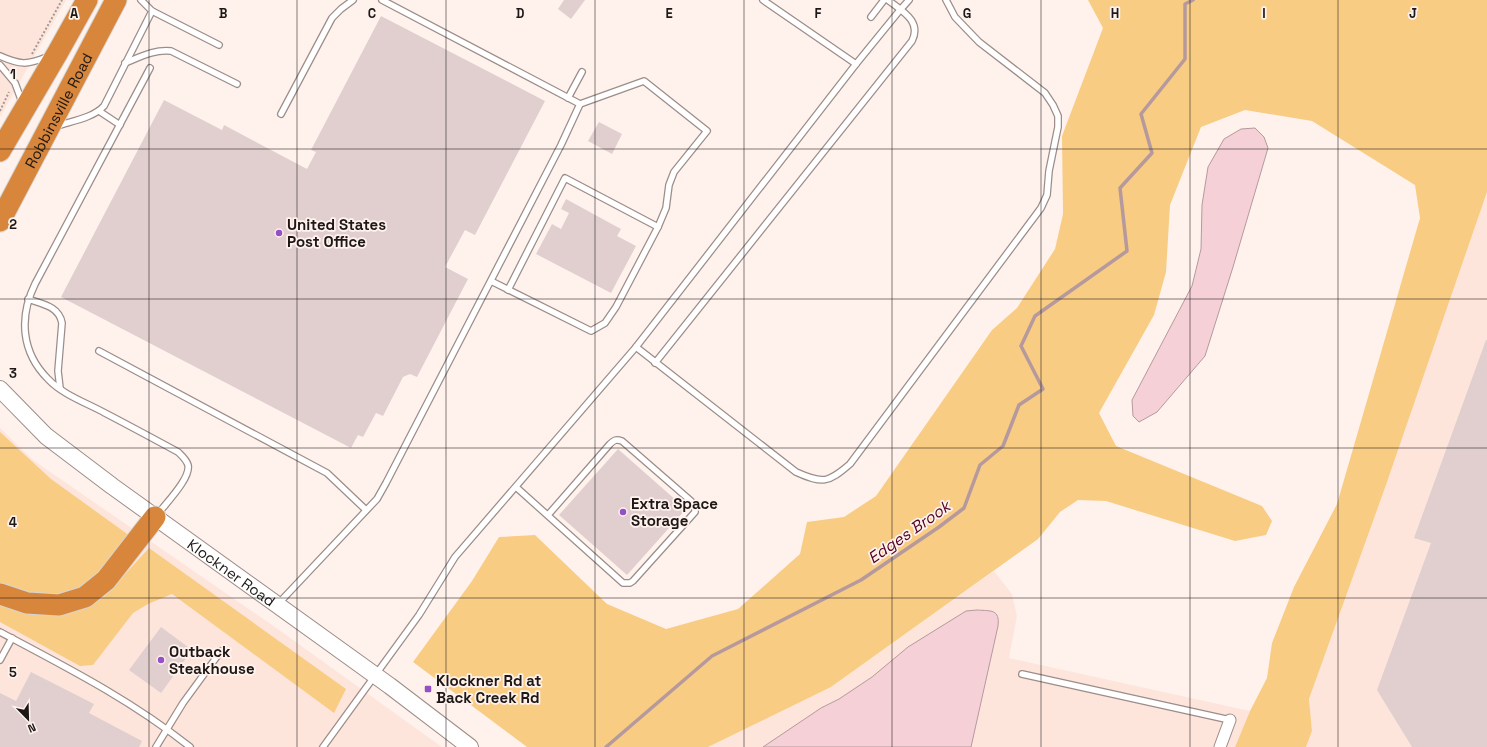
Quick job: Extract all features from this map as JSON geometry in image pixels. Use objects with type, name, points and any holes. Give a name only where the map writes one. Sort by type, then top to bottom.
[{"type":"highway","name":"Robbinsville Road","points":[[0,151],[87,0]]},
{"type":"highway","name":"Robbinsville Road","points":[[0,221],[116,0]]},
{"type":"highway","points":[[0,594],[27,603],[59,605],[85,597],[106,580],[155,517]]},
{"type":"main road","name":"Klockner Road","points":[[0,389],[46,436],[155,517],[374,675],[470,747]]},
{"type":"street","points":[[1220,747],[1230,720]]},
{"type":"lane","points":[[141,0],[152,11],[219,45]]},
{"type":"lane","points":[[281,114],[332,18],[341,8],[353,0]]},
{"type":"lane","points":[[382,0],[580,104]]},
{"type":"lane","points":[[763,0],[856,64]]},
{"type":"lane","points":[[871,17],[884,0]]},
{"type":"lane","points":[[655,363],[916,35],[912,20],[888,0]]},
{"type":"lane","points":[[323,747],[419,615],[455,557],[636,348],[856,64],[909,0]]},
{"type":"lane","points":[[636,348],[796,472],[810,478],[822,480],[835,477],[850,464],[1041,208],[1047,194],[1048,171],[1058,127],[1058,116],[1053,105],[1045,93],[979,42],[955,17],[946,0]]},
{"type":"lane","points":[[49,128],[99,111],[104,106],[152,11]]},
{"type":"lane","points":[[125,63],[163,50],[171,51],[237,84]]},
{"type":"lane","points":[[0,56],[12,61],[26,64],[58,52]]},
{"type":"lane","points":[[0,65],[2,73],[15,83],[24,110]]},
{"type":"lane","points":[[150,68],[28,299],[24,323],[29,351],[38,367],[48,380],[67,393],[178,452],[185,458],[188,466],[186,475],[155,517]]},
{"type":"lane","points":[[568,98],[582,72]]},
{"type":"lane","points":[[277,604],[376,499],[386,483],[561,145],[580,104],[644,81],[707,131],[674,172],[669,185],[666,208],[658,227],[616,307],[604,323],[591,331],[491,281]]},
{"type":"lane","points":[[99,111],[120,125]]},
{"type":"lane","points":[[508,290],[565,178],[658,227]]},
{"type":"lane","points":[[28,299],[50,306],[61,317],[62,323],[58,371],[60,388]]},
{"type":"lane","points":[[99,351],[327,473],[366,510]]},
{"type":"lane","points":[[516,487],[548,514],[619,581],[628,583],[633,581],[695,512],[695,508],[691,501],[625,444],[618,440],[614,440],[548,514]]},
{"type":"lane","points":[[0,632],[93,681],[166,728],[190,747]]},
{"type":"lane","points":[[0,660],[12,638]]},
{"type":"lane","points":[[156,747],[166,728],[221,650]]},
{"type":"lane","points":[[1022,674],[1230,720]]},
{"type":"path","points":[[26,64],[62,0]]},
{"type":"path","points":[[0,111],[15,83]]},
{"type":"shaded area","points":[[0,0],[66,0],[0,117]]},
{"type":"shaded area","points":[[1088,0],[1487,0],[1487,192],[1386,485],[1309,699],[1312,731],[1306,747],[1235,747],[1250,711],[1267,678],[1272,643],[1294,587],[1337,504],[1420,218],[1415,185],[1312,121],[1245,110],[1201,127],[1170,205],[1166,272],[1154,315],[1099,413],[1116,446],[1262,506],[1272,521],[1266,535],[1235,541],[1106,501],[1078,500],[1060,512],[1038,539],[831,687],[708,747],[527,747],[413,662],[472,581],[499,537],[535,535],[607,604],[666,629],[738,609],[800,554],[807,522],[844,517],[876,496],[992,330],[1017,308],[1055,249],[1063,214],[1062,136],[1103,28]]},
{"type":"shaded area","points":[[1255,128],[1264,137],[1268,148],[1205,356],[1157,412],[1139,422],[1133,416],[1132,400],[1192,286],[1201,249],[1202,205],[1208,167],[1224,139],[1241,129]]},
{"type":"shaded area","points":[[1487,192],[1487,747],[1306,747],[1312,731],[1309,699],[1386,485]]},
{"type":"shaded area","points":[[0,428],[33,460],[275,627],[442,747],[0,747]]},
{"type":"shaded area","points":[[0,432],[51,479],[130,536],[94,582],[72,593],[46,596],[0,586]]},
{"type":"shaded area","points":[[149,548],[346,689],[334,713],[172,594],[148,604],[133,613],[93,665],[80,666],[0,622],[0,600],[74,611],[104,597]]},
{"type":"shaded area","points":[[994,571],[1012,594],[1017,616],[1009,658],[1250,711],[1235,747],[708,747],[831,687]]},
{"type":"shaded area","points":[[977,610],[994,612],[998,616],[998,626],[971,747],[763,747],[821,708],[839,699],[872,677],[908,647],[966,611]]},
{"type":"building","points":[[564,0],[585,0],[571,19],[558,9]]},
{"type":"building","name":"United States Post Office","points":[[381,16],[545,101],[475,235],[465,230],[445,267],[468,279],[417,377],[410,374],[403,377],[383,416],[376,413],[363,437],[358,435],[351,448],[61,297],[164,100],[222,130],[224,125],[307,169],[316,152],[311,150]]},
{"type":"building","points":[[599,122],[622,134],[612,154],[588,141]]},
{"type":"building","points":[[566,199],[621,229],[617,236],[636,246],[611,293],[536,254],[552,224],[561,229],[569,213],[561,209]]},
{"type":"building","points":[[1486,340],[1487,747],[1412,747],[1377,690],[1431,543],[1414,538]]},
{"type":"building","name":"Extra Space Storage","points":[[618,449],[686,509],[627,575],[559,515]]},
{"type":"building","name":"Outback Steakhouse","points":[[161,627],[192,650],[161,693],[129,670]]},
{"type":"building","points":[[31,672],[94,704],[89,713],[142,741],[139,747],[0,747],[0,693],[16,701]]},
{"type":"waterway","name":"Edges Brook","points":[[606,747],[712,656],[861,580],[939,527],[964,508],[980,465],[1003,446],[1019,405],[1043,389],[1021,346],[1035,316],[1127,251],[1120,188],[1152,153],[1141,114],[1185,59],[1185,4],[1193,0]]},
{"type":"place","name":"United States Post Office","points":[[279,233]]},
{"type":"place","name":"Extra Space Storage","points":[[623,512]]},
{"type":"place","name":"Outback Steakhouse","points":[[161,660]]},
{"type":"place","name":"Klockner Rd at Back Creek Rd","points":[[428,689]]}]
